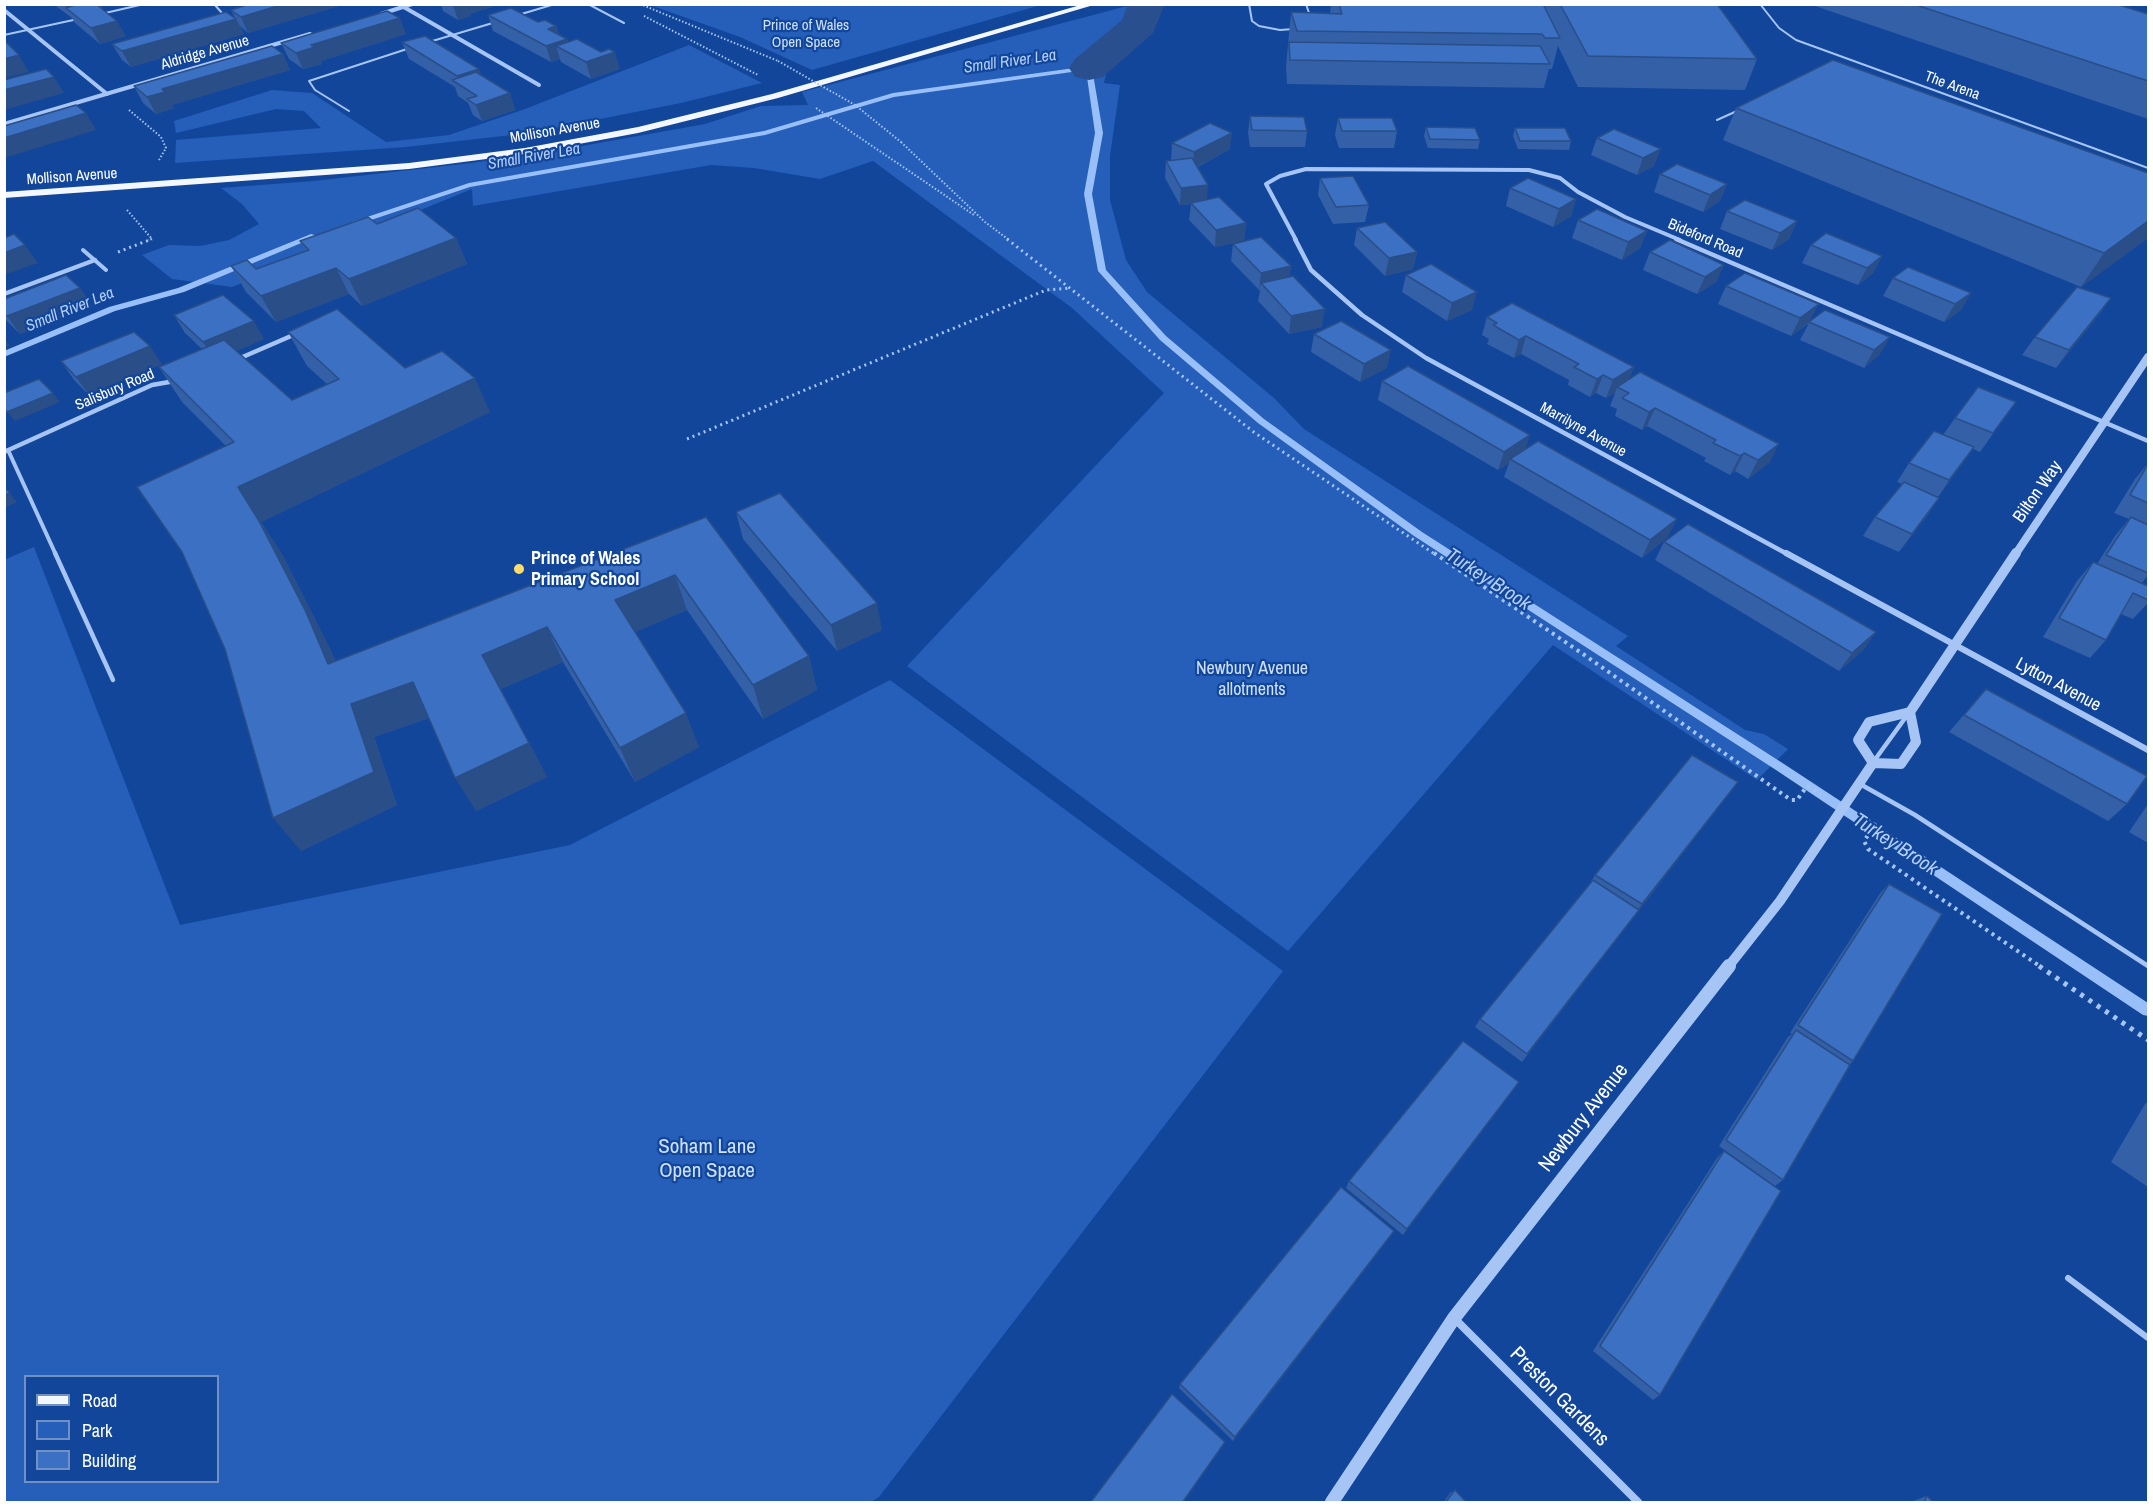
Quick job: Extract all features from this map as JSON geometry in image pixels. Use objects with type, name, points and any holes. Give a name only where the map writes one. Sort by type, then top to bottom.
[{"type":"main road","name":"Mollison Avenue","points":[[4,195],[409,166],[525,151],[638,130],[775,96],[1094,4]]},
{"type":"street","points":[[381,14],[412,4]]},
{"type":"street","points":[[401,6],[454,34],[539,85]]},
{"type":"street","points":[[4,10],[107,94]]},
{"type":"street","name":"Aldridge Avenue","points":[[4,124],[312,34]]},
{"type":"street","name":"Bideford Road","points":[[1280,176],[1306,169],[1529,170],[1560,178],[1578,192],[1625,218],[2105,423]]},
{"type":"street","name":"Marrilyne Avenue","points":[[1280,176],[1266,184],[1311,270],[1362,315],[1426,358],[1954,646]]},
{"type":"street","points":[[4,294],[95,261]]},
{"type":"street","points":[[227,363],[303,331]]},
{"type":"street","name":"Bilton Way","points":[[1954,646],[2148,357]]},
{"type":"street","name":"Salisbury Road","points":[[6,451],[152,385],[184,379]]},
{"type":"street","points":[[2105,423],[2148,441]]},
{"type":"street","name":"Newbury Avenue","points":[[1910,712],[1954,646]]},
{"type":"street","name":"Lytton Avenue","points":[[1954,646],[2148,750]]},
{"type":"street","points":[[1910,712],[1916,742],[1901,764],[1873,763],[1857,740],[1869,722],[1910,712]]},
{"type":"street","name":"Newbury Avenue","points":[[1332,1503],[1454,1318],[1780,902],[1873,763]]},
{"type":"street","name":"Preston Gardens","points":[[1454,1318],[1638,1503]]},
{"type":"lane","points":[[98,15],[144,4]]},
{"type":"lane","points":[[214,4],[222,14]]},
{"type":"lane","points":[[510,18],[555,4]]},
{"type":"lane","points":[[588,4],[624,22]]},
{"type":"lane","points":[[1249,4],[1252,21],[1259,26],[1280,30],[1304,26]]},
{"type":"lane","points":[[1306,4],[1310,22]]},
{"type":"lane","name":"The Arena","points":[[1760,4],[1785,34],[2148,168]]},
{"type":"lane","points":[[213,16],[232,10]]},
{"type":"lane","points":[[4,35],[87,17]]},
{"type":"lane","points":[[349,111],[315,90],[309,81],[499,21]]},
{"type":"lane","points":[[1838,64],[1848,59]]},
{"type":"lane","points":[[1717,120],[1737,111]]},
{"type":"lane","points":[[83,250],[106,270]]},
{"type":"lane","points":[[6,451],[113,680]]},
{"type":"lane","name":"Newbury Avenue","points":[[1873,763],[1910,712]]},
{"type":"lane","points":[[1860,784],[1914,815],[2148,966]]},
{"type":"lane","points":[[2068,1278],[2148,1338]]},
{"type":"path","points":[[640,4],[685,21],[799,72],[855,105],[901,142],[985,222]]},
{"type":"path","points":[[642,15],[761,77]]},
{"type":"path","points":[[95,261],[152,239],[119,200],[121,187],[125,176],[160,159],[166,148],[161,137],[107,94]]},
{"type":"path","points":[[812,105],[847,131],[985,222],[1255,432],[1583,654],[1791,800],[1797,800],[1807,786],[1814,790]]},
{"type":"path","points":[[687,438],[1046,290],[1071,288]]},
{"type":"path","points":[[1871,822],[1875,825],[1864,841],[1868,849],[2148,1040]]},
{"type":"green space","name":"Prince of Wales Open Space","points":[[650,5],[1041,5],[812,70],[740,37]]},
{"type":"green space","name":"Newbury Avenue allotments","points":[[1131,5],[1160,5],[1160,9],[1148,27],[1109,62],[1104,83],[1120,85],[1110,156],[1110,200],[1126,260],[1147,292],[1274,398],[1304,429],[1628,636],[1616,646],[1745,730],[1764,734],[1788,749],[1757,780],[1553,645],[1288,951],[907,666],[1164,393],[1072,308],[873,161],[820,179],[754,168],[711,165],[473,206],[472,189],[232,287],[172,279],[142,255],[169,245],[200,246],[229,240],[259,224],[242,204],[221,188],[314,181],[472,163],[705,124],[761,106],[808,105],[802,92]]},
{"type":"green space","points":[[689,45],[762,83],[681,103],[529,133],[406,147],[175,163],[176,140],[321,128],[304,111],[276,109],[176,133],[174,121],[272,90],[312,93],[386,142],[449,135],[525,109]]},
{"type":"green space","name":"Soham Lane Open Space","points":[[34,547],[180,925],[570,845],[890,680],[1283,971],[879,1497],[871,1502],[5,1502],[4,560]]},
{"type":"building","points":[[78,4],[96,4],[117,21],[91,28],[66,8]]},
{"type":"building","points":[[250,4],[284,4],[241,17],[231,10]]},
{"type":"building","points":[[1339,4],[1543,4],[1560,38],[1545,38],[1542,34],[1297,31],[1291,12],[1342,14]]},
{"type":"building","points":[[1560,4],[1717,4],[1757,59],[1588,56]]},
{"type":"building","points":[[1913,4],[2116,4],[2148,14],[2148,81]]},
{"type":"building","points":[[511,8],[538,22],[545,20],[556,26],[548,29],[567,39],[546,46],[488,15]]},
{"type":"building","points":[[387,11],[400,18],[311,45],[315,47],[296,53],[281,43]]},
{"type":"building","points":[[226,12],[236,19],[122,51],[112,44]]},
{"type":"building","points":[[425,36],[479,69],[457,76],[402,42]]},
{"type":"building","points":[[577,39],[601,52],[609,49],[615,52],[586,62],[556,46]]},
{"type":"building","points":[[4,40],[19,55],[4,59]]},
{"type":"building","points":[[1289,42],[1540,46],[1550,64],[1290,60]]},
{"type":"building","points":[[272,46],[283,54],[162,89],[165,92],[147,97],[134,86]]},
{"type":"building","points":[[1833,60],[2148,173],[2148,221],[2104,253],[1736,108]]},
{"type":"building","points":[[46,69],[54,77],[4,90],[4,80]]},
{"type":"building","points":[[476,72],[510,93],[476,105],[467,99],[477,96],[452,80]]},
{"type":"building","points":[[76,105],[86,113],[4,138],[4,126]]},
{"type":"building","points":[[1250,116],[1304,117],[1307,131],[1252,130]]},
{"type":"building","points":[[1338,118],[1392,118],[1397,131],[1342,131]]},
{"type":"building","points":[[1210,123],[1232,133],[1194,152],[1172,143]]},
{"type":"building","points":[[1426,127],[1475,128],[1480,140],[1430,139]]},
{"type":"building","points":[[1515,128],[1565,128],[1571,141],[1520,141]]},
{"type":"building","points":[[1614,129],[1661,149],[1643,158],[1597,138]]},
{"type":"building","points":[[1192,158],[1208,185],[1181,188],[1166,161]]},
{"type":"building","points":[[1677,164],[1727,184],[1710,195],[1660,174]]},
{"type":"building","points":[[1353,176],[1369,205],[1336,207],[1320,178]]},
{"type":"building","points":[[1528,178],[1576,199],[1559,209],[1510,188]]},
{"type":"building","points":[[1219,197],[1246,223],[1216,230],[1191,203]]},
{"type":"building","points":[[1745,200],[1797,221],[1780,233],[1727,211]]},
{"type":"building","points":[[418,208],[456,238],[349,279],[336,268],[261,296],[231,266],[247,260],[256,269],[309,250],[300,241],[368,217],[377,224]]},
{"type":"building","points":[[1597,209],[1647,231],[1628,242],[1578,220]]},
{"type":"building","points":[[1385,222],[1417,252],[1389,258],[1357,228]]},
{"type":"building","points":[[1826,233],[1882,256],[1867,268],[1811,245]]},
{"type":"building","points":[[14,234],[25,245],[4,253],[4,238]]},
{"type":"building","points":[[1261,237],[1291,266],[1261,273],[1233,244]]},
{"type":"building","points":[[1670,240],[1724,265],[1705,277],[1650,252]]},
{"type":"building","points":[[1431,264],[1477,292],[1452,303],[1406,275]]},
{"type":"building","points":[[1908,267],[1971,293],[1955,304],[1893,278]]},
{"type":"building","points":[[1745,273],[1819,304],[1800,318],[1726,286]]},
{"type":"building","points":[[66,275],[80,288],[7,316],[4,314],[4,299]]},
{"type":"building","points":[[1293,276],[1325,309],[1291,316],[1261,283]]},
{"type":"building","points":[[2077,287],[2111,298],[2069,350],[2035,337]]},
{"type":"building","points":[[223,295],[254,321],[203,342],[174,315]]},
{"type":"building","points":[[1512,303],[1634,367],[1613,380],[1603,375],[1597,379],[1574,367],[1579,364],[1526,336],[1519,340],[1493,325],[1497,323],[1487,317]]},
{"type":"building","points":[[337,309],[405,368],[442,351],[475,378],[238,487],[259,521],[306,612],[328,664],[706,517],[809,656],[753,685],[675,575],[615,600],[686,713],[620,748],[547,627],[482,655],[529,743],[455,778],[413,682],[351,704],[374,772],[273,818],[225,649],[182,552],[137,487],[234,442],[159,367],[224,340],[292,400],[339,379],[288,332]]},
{"type":"building","points":[[1825,310],[1890,337],[1874,350],[1809,322]]},
{"type":"building","points":[[1341,321],[1391,350],[1364,364],[1314,334]]},
{"type":"building","points":[[134,332],[150,346],[76,377],[61,361]]},
{"type":"building","points":[[1408,366],[1530,435],[1504,452],[1382,381]]},
{"type":"building","points":[[1640,372],[1779,444],[1758,460],[1744,453],[1740,456],[1713,443],[1716,440],[1655,408],[1649,412],[1622,398],[1629,393],[1617,387]]},
{"type":"building","points":[[39,379],[53,393],[7,412],[4,409],[4,393]]},
{"type":"building","points":[[1978,387],[2016,402],[1993,433],[1955,418]]},
{"type":"building","points":[[1934,431],[1974,447],[1949,480],[1909,463]]},
{"type":"building","points":[[1538,441],[1677,519],[1650,540],[1510,459]]},
{"type":"building","points":[[2148,464],[2148,503],[2130,495]]},
{"type":"building","points":[[1904,482],[1939,498],[1912,534],[1875,517]]},
{"type":"building","points":[[4,487],[10,493],[4,495]]},
{"type":"building","points":[[780,493],[877,603],[831,625],[736,512]]},
{"type":"building","points":[[2131,517],[2148,525],[2148,573],[2106,555]]},
{"type":"building","points":[[1688,524],[1876,632],[1852,653],[1664,542]]},
{"type":"building","points":[[2093,562],[2148,586],[2148,600],[2133,593],[2106,640],[2059,618]]},
{"type":"building","points":[[1986,689],[2147,776],[2127,804],[1964,715]]},
{"type":"building","points":[[1692,755],[1738,782],[1642,904],[1595,875]]},
{"type":"building","points":[[1593,880],[1639,910],[1527,1054],[1480,1019]]},
{"type":"building","points":[[1889,884],[1942,914],[1853,1061],[1798,1025]]},
{"type":"building","points":[[1796,1030],[1850,1065],[1783,1180],[1726,1140]]},
{"type":"building","points":[[1463,1041],[1519,1082],[1407,1229],[1349,1181]]},
{"type":"building","points":[[1724,1151],[1781,1191],[1660,1395],[1600,1346]]},
{"type":"building","points":[[1341,1187],[1394,1231],[1235,1437],[1180,1384]]},
{"type":"building","points":[[1172,1394],[1225,1442],[1182,1503],[1090,1503]]},
{"type":"building","points":[[1455,1490],[1467,1503],[1445,1503]]},
{"type":"building","points":[[1927,1496],[1934,1503],[1924,1503]]},
{"type":"waterway","name":"Turkey Brook","points":[[1089,68],[1139,25],[1147,4]]},
{"type":"waterway","name":"Turkey Brook","points":[[356,222],[469,185],[765,133],[893,95],[1089,68],[1099,133],[1088,194],[1102,271],[1163,338],[1261,421],[1418,534],[1780,767],[2148,1010]]},
{"type":"waterway","name":"Small River Lea","points":[[4,354],[112,309],[181,290],[314,236]]},
{"type":"place","name":"Prince of Wales Primary School","points":[[519,569]]}]
